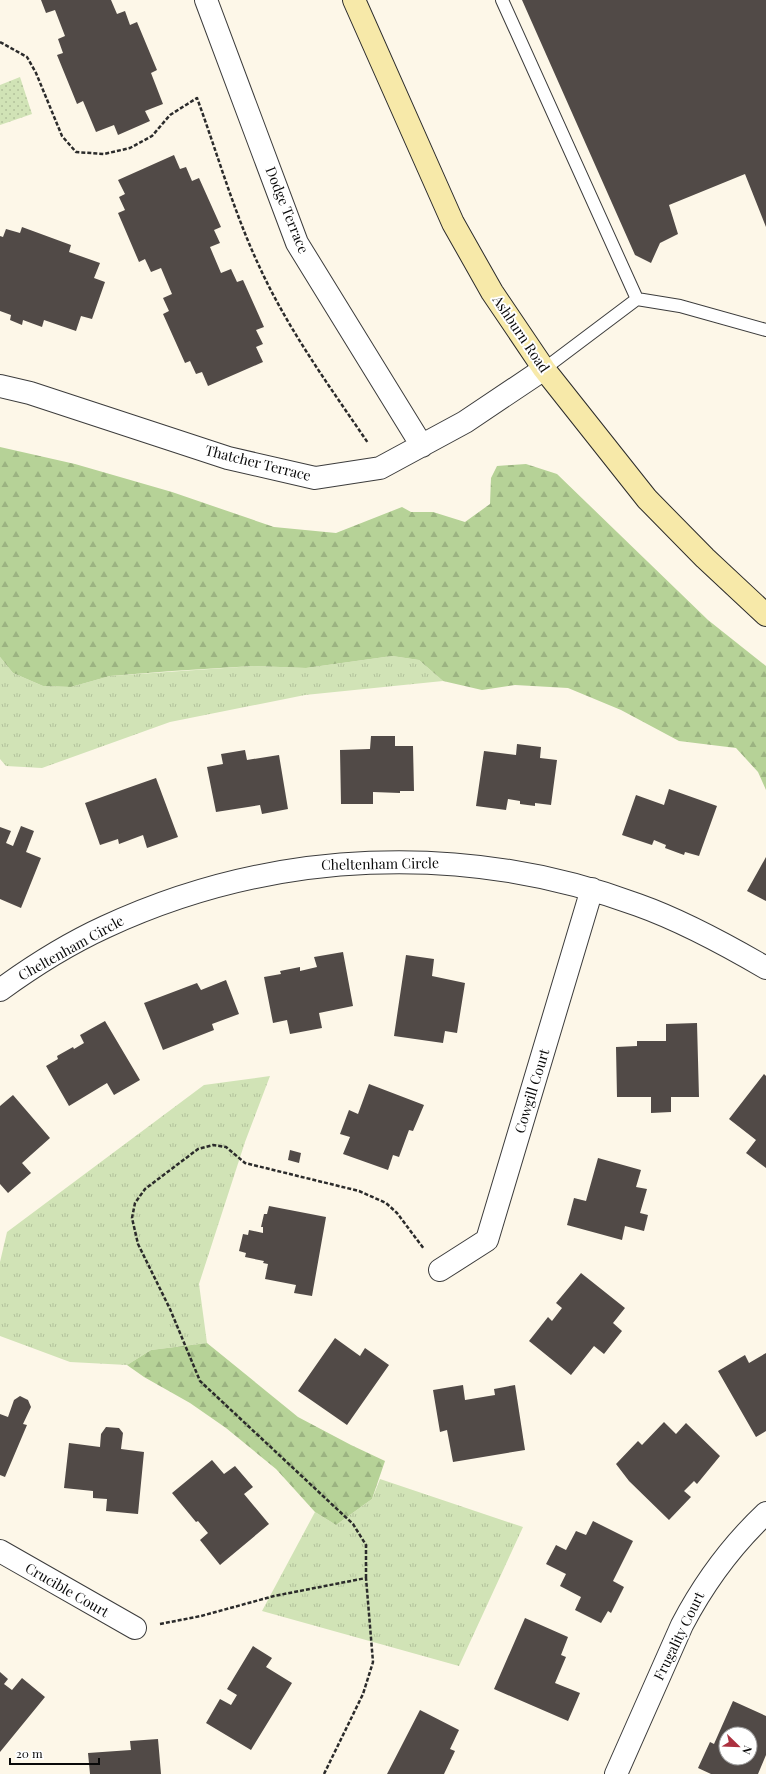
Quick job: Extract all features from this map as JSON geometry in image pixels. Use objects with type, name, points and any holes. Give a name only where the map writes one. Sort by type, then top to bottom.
[{"type":"main road","name":"Ashburn Road","points":[[354,0],[453,223],[492,292],[544,369],[647,499],[705,558],[766,614]]},
{"type":"street","name":"Dodge Terrace","points":[[206,0],[297,243],[422,446]]},
{"type":"street","name":"Thatcher Terrace","points":[[0,386],[30,393],[228,458],[315,478],[376,469],[465,422],[544,369]]},
{"type":"street","name":"Cheltenham Circle","points":[[0,990],[39,963],[103,928],[148,908],[194,892],[266,874],[314,866],[362,862],[436,862],[509,870],[592,889],[639,905],[684,924],[728,946],[766,968]]},
{"type":"street","name":"Cowgill Court","points":[[440,1270],[487,1240],[592,889]]},
{"type":"street","name":"Frugality Court","points":[[616,1774],[693,1603],[720,1562],[766,1513]]},
{"type":"street","name":"Crucible Court","points":[[0,1551],[134,1628]]},
{"type":"lane","points":[[502,0],[636,299]]},
{"type":"lane","points":[[544,369],[636,299],[680,306],[766,330]]},
{"type":"path","points":[[0,42],[27,57],[36,73],[62,136],[76,152],[104,154],[130,148],[152,136],[170,115],[197,98],[234,210],[260,268],[297,337],[371,448],[376,469]]},
{"type":"path","points":[[324,1774],[363,1694],[373,1662],[366,1578],[366,1546],[353,1524],[200,1381],[170,1308],[138,1244],[132,1218],[133,1211],[135,1203],[145,1189],[198,1149],[213,1144],[226,1147],[245,1163],[359,1191],[386,1203],[397,1213],[440,1270]]},
{"type":"path","points":[[134,1628],[201,1616],[274,1596],[366,1578]]},
{"type":"green space","points":[[20,77],[32,114],[0,125],[0,85]]},
{"type":"green space","points":[[0,447],[75,464],[172,492],[274,527],[336,533],[402,507],[411,512],[433,512],[465,522],[490,504],[491,478],[497,466],[526,464],[557,474],[708,620],[766,666],[766,790],[758,772],[736,748],[679,741],[621,710],[568,688],[515,685],[482,690],[443,681],[419,660],[392,656],[306,668],[253,666],[172,671],[110,676],[71,687],[43,686],[13,673],[0,657]]},
{"type":"green space","points":[[392,656],[419,660],[443,681],[305,695],[170,722],[42,768],[6,766],[0,759],[0,657],[13,673],[43,686],[71,687],[110,676],[253,666],[306,668]]},
{"type":"green space","points":[[270,1076],[245,1142],[199,1284],[207,1343],[151,1350],[127,1365],[70,1362],[0,1336],[0,1262],[7,1232],[204,1085]]},
{"type":"green space","points":[[207,1343],[298,1417],[385,1461],[372,1499],[336,1525],[315,1512],[276,1469],[226,1428],[190,1403],[144,1377],[127,1365],[151,1350]]},
{"type":"green space","points":[[380,1479],[523,1527],[459,1666],[262,1611],[315,1512],[336,1525],[372,1499]]},
{"type":"building","points":[[41,0],[111,0],[117,14],[125,11],[130,25],[137,22],[157,70],[151,73],[163,104],[145,111],[150,121],[118,135],[114,125],[96,132],[83,101],[77,104],[57,55],[63,53],[58,39],[65,36],[55,10],[46,13]]},
{"type":"building","points":[[522,0],[766,0],[766,227],[745,174],[669,205],[678,234],[660,243],[651,263],[635,255]]},
{"type":"building","points":[[174,155],[180,169],[186,167],[192,181],[199,178],[221,227],[214,230],[220,243],[210,247],[221,273],[231,269],[237,282],[243,280],[264,327],[256,330],[263,344],[256,347],[263,362],[208,386],[202,372],[196,374],[190,361],[185,363],[163,314],[169,311],[163,298],[172,294],[161,268],[151,272],[145,259],[139,262],[118,213],[125,210],[119,197],[125,194],[118,180]]},
{"type":"building","points":[[22,227],[71,245],[69,252],[100,263],[94,278],[105,282],[92,319],[81,316],[76,331],[44,320],[42,327],[23,320],[22,325],[10,320],[11,315],[0,311],[0,236],[3,237],[6,229],[20,233]]},
{"type":"building","points":[[371,736],[395,736],[395,746],[413,746],[414,791],[400,791],[400,793],[373,792],[373,804],[341,804],[340,750],[370,749]]},
{"type":"building","points":[[517,744],[541,747],[540,758],[557,760],[551,805],[535,803],[535,806],[520,804],[520,801],[508,799],[506,810],[476,806],[484,751],[516,755]]},
{"type":"building","points":[[245,750],[247,760],[279,755],[288,809],[262,814],[260,805],[216,812],[207,767],[223,764],[221,754]]},
{"type":"building","points":[[156,778],[178,837],[147,848],[143,835],[119,844],[118,839],[100,845],[85,803]]},
{"type":"building","points":[[669,789],[717,806],[699,856],[685,852],[684,855],[665,848],[666,845],[654,840],[652,845],[622,835],[636,795],[664,805]]},
{"type":"building","points":[[21,826],[34,831],[26,852],[41,858],[21,908],[0,899],[0,827],[11,831],[6,843],[13,846]]},
{"type":"building","points":[[766,857],[766,901],[747,891]]},
{"type":"building","points":[[343,952],[353,1006],[319,1013],[322,1028],[290,1034],[287,1020],[273,1023],[264,977],[281,974],[280,971],[300,967],[300,971],[317,967],[314,957]]},
{"type":"building","points":[[406,955],[434,959],[432,976],[465,983],[457,1033],[445,1031],[443,1043],[394,1036]]},
{"type":"building","points":[[226,980],[239,1014],[212,1024],[214,1030],[163,1050],[144,1003],[197,983],[201,990]]},
{"type":"building","points":[[105,1021],[140,1080],[114,1095],[107,1083],[69,1106],[46,1066],[58,1059],[57,1056],[84,1043],[80,1035]]},
{"type":"building","points":[[697,1023],[699,1097],[671,1097],[671,1112],[651,1113],[651,1097],[617,1097],[616,1047],[637,1046],[637,1041],[666,1041],[666,1024]]},
{"type":"building","points":[[764,1074],[766,1076],[766,1168],[746,1153],[756,1140],[729,1119]]},
{"type":"building","points":[[369,1084],[424,1105],[413,1131],[409,1130],[399,1157],[393,1155],[388,1170],[343,1154],[350,1137],[340,1134],[349,1110],[358,1114]]},
{"type":"building","points":[[13,1095],[50,1138],[22,1163],[31,1173],[8,1193],[0,1184],[0,1106]]},
{"type":"building","points":[[290,1150],[301,1153],[299,1163],[288,1160]]},
{"type":"building","points":[[598,1158],[641,1170],[636,1187],[647,1189],[640,1213],[648,1215],[644,1231],[625,1226],[622,1240],[567,1225],[574,1198],[586,1201]]},
{"type":"building","points":[[269,1206],[326,1217],[312,1296],[294,1293],[296,1285],[265,1279],[268,1264],[263,1263],[264,1261],[245,1257],[246,1253],[239,1251],[243,1234],[248,1235],[249,1230],[263,1233],[263,1227],[261,1227],[264,1214],[267,1214]]},
{"type":"building","points":[[581,1273],[625,1308],[613,1323],[622,1331],[604,1354],[594,1346],[571,1375],[529,1341],[548,1317],[552,1321],[562,1308],[556,1303]]},
{"type":"building","points":[[335,1338],[360,1356],[365,1348],[389,1365],[347,1425],[298,1391]]},
{"type":"building","points":[[766,1353],[766,1431],[756,1437],[718,1371],[745,1355],[749,1363]]},
{"type":"building","points":[[463,1385],[465,1400],[495,1395],[494,1389],[515,1385],[525,1450],[453,1462],[447,1430],[440,1432],[433,1390]]},
{"type":"building","points":[[20,1396],[28,1400],[31,1407],[23,1424],[27,1425],[5,1477],[0,1475],[0,1414],[8,1417],[14,1400]]},
{"type":"building","points":[[664,1422],[676,1434],[686,1423],[720,1456],[697,1484],[694,1481],[684,1491],[691,1497],[669,1520],[629,1481],[616,1464],[638,1441],[642,1445]]},
{"type":"building","points":[[106,1427],[119,1428],[123,1433],[121,1449],[144,1452],[138,1514],[106,1511],[107,1499],[93,1498],[93,1491],[64,1488],[69,1443],[100,1447],[101,1434]]},
{"type":"building","points":[[212,1460],[224,1474],[235,1466],[253,1487],[244,1494],[269,1524],[220,1565],[200,1540],[208,1533],[198,1521],[196,1522],[172,1493]]},
{"type":"building","points":[[593,1521],[633,1541],[613,1581],[624,1587],[611,1613],[608,1611],[601,1623],[575,1610],[581,1597],[560,1586],[566,1574],[546,1564],[556,1545],[566,1550],[576,1531],[586,1535]]},
{"type":"building","points":[[525,1618],[568,1637],[561,1655],[566,1657],[555,1683],[580,1693],[568,1721],[494,1689]]},
{"type":"building","points":[[253,1646],[272,1658],[266,1667],[292,1683],[251,1750],[206,1723],[220,1699],[231,1705],[237,1695],[227,1689]]},
{"type":"building","points":[[0,1672],[8,1679],[4,1684],[12,1690],[22,1678],[45,1697],[0,1752]]},
{"type":"building","points":[[733,1701],[766,1716],[766,1755],[758,1774],[711,1774],[698,1768],[710,1742],[714,1744],[718,1735],[718,1766],[758,1766],[758,1726],[722,1726]]},
{"type":"building","points":[[420,1710],[459,1730],[450,1749],[455,1751],[444,1774],[387,1774]]},
{"type":"building","points":[[158,1739],[161,1774],[90,1774],[88,1753],[131,1750],[130,1741]]}]
